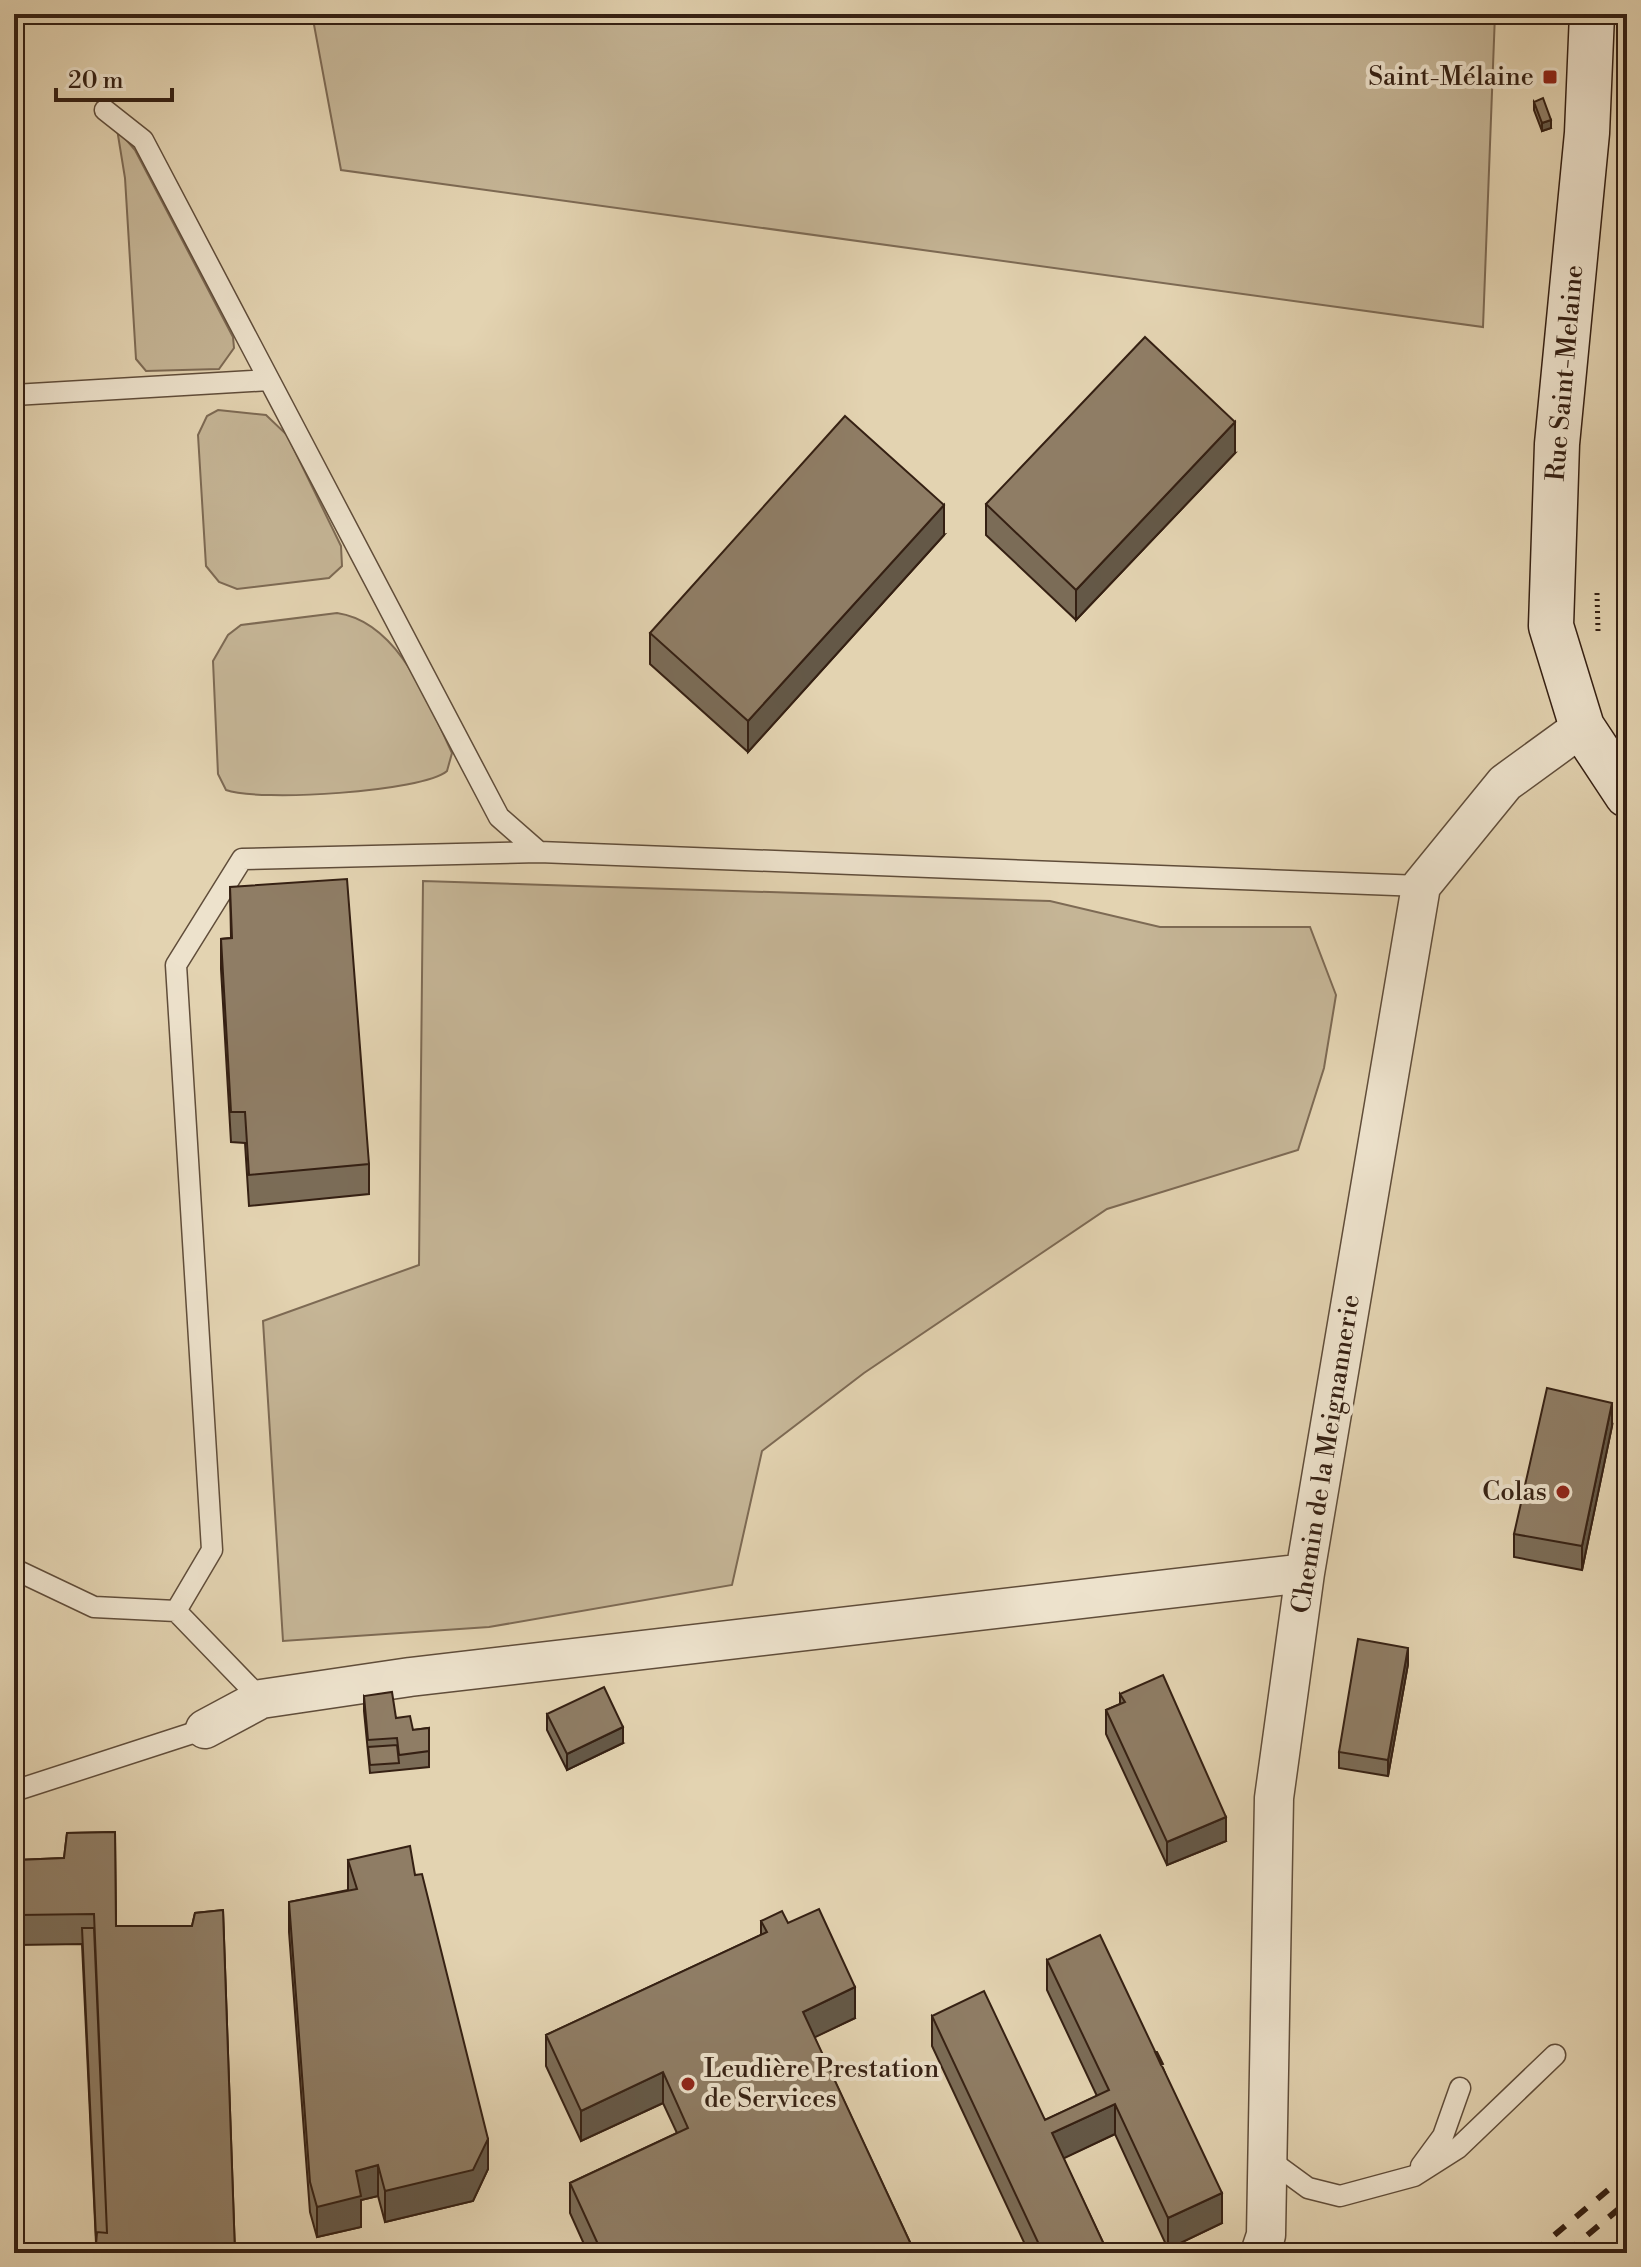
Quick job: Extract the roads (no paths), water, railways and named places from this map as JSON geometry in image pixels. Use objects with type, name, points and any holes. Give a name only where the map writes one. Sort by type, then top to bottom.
[{"type":"main road","name":"Rue Saint-Melaine","points":[[1592,14],[1587,133],[1557,444],[1551,626],[1582,727],[1627,795]]},
{"type":"street","name":"Chemin de la Meignannerie","points":[[1260,2253],[1266,2235],[1274,1798],[1305,1573],[1421,886],[1505,783],[1582,727]]},
{"type":"street","points":[[205,1729],[261,1699],[410,1677],[1305,1573]]},
{"type":"lane","points":[[105,110],[143,140],[499,817],[539,852]]},
{"type":"lane","points":[[14,395],[269,380]]},
{"type":"lane","points":[[176,1611],[212,1550],[176,965],[242,859],[539,852],[1421,886]]},
{"type":"lane","points":[[14,1569],[94,1607],[176,1611],[261,1699]]},
{"type":"lane","points":[[14,1791],[205,1729]]},
{"type":"lane","points":[[1267,2158],[1308,2188],[1340,2196],[1414,2176],[1458,2148],[1555,2055]]},
{"type":"lane","points":[[1414,2176],[1443,2136],[1460,2088]]},
{"type":"railway","points":[[1533,2253],[1627,2174]]},
{"type":"railway","points":[[1566,2253],[1627,2202]]},
{"type":"place","name":"Saint-Mélaine","points":[[1550,77]]},
{"type":"place","name":"Colas","points":[[1563,1492]]},
{"type":"place","name":"Leudière Prestation de Services","points":[[688,2084]]}]
